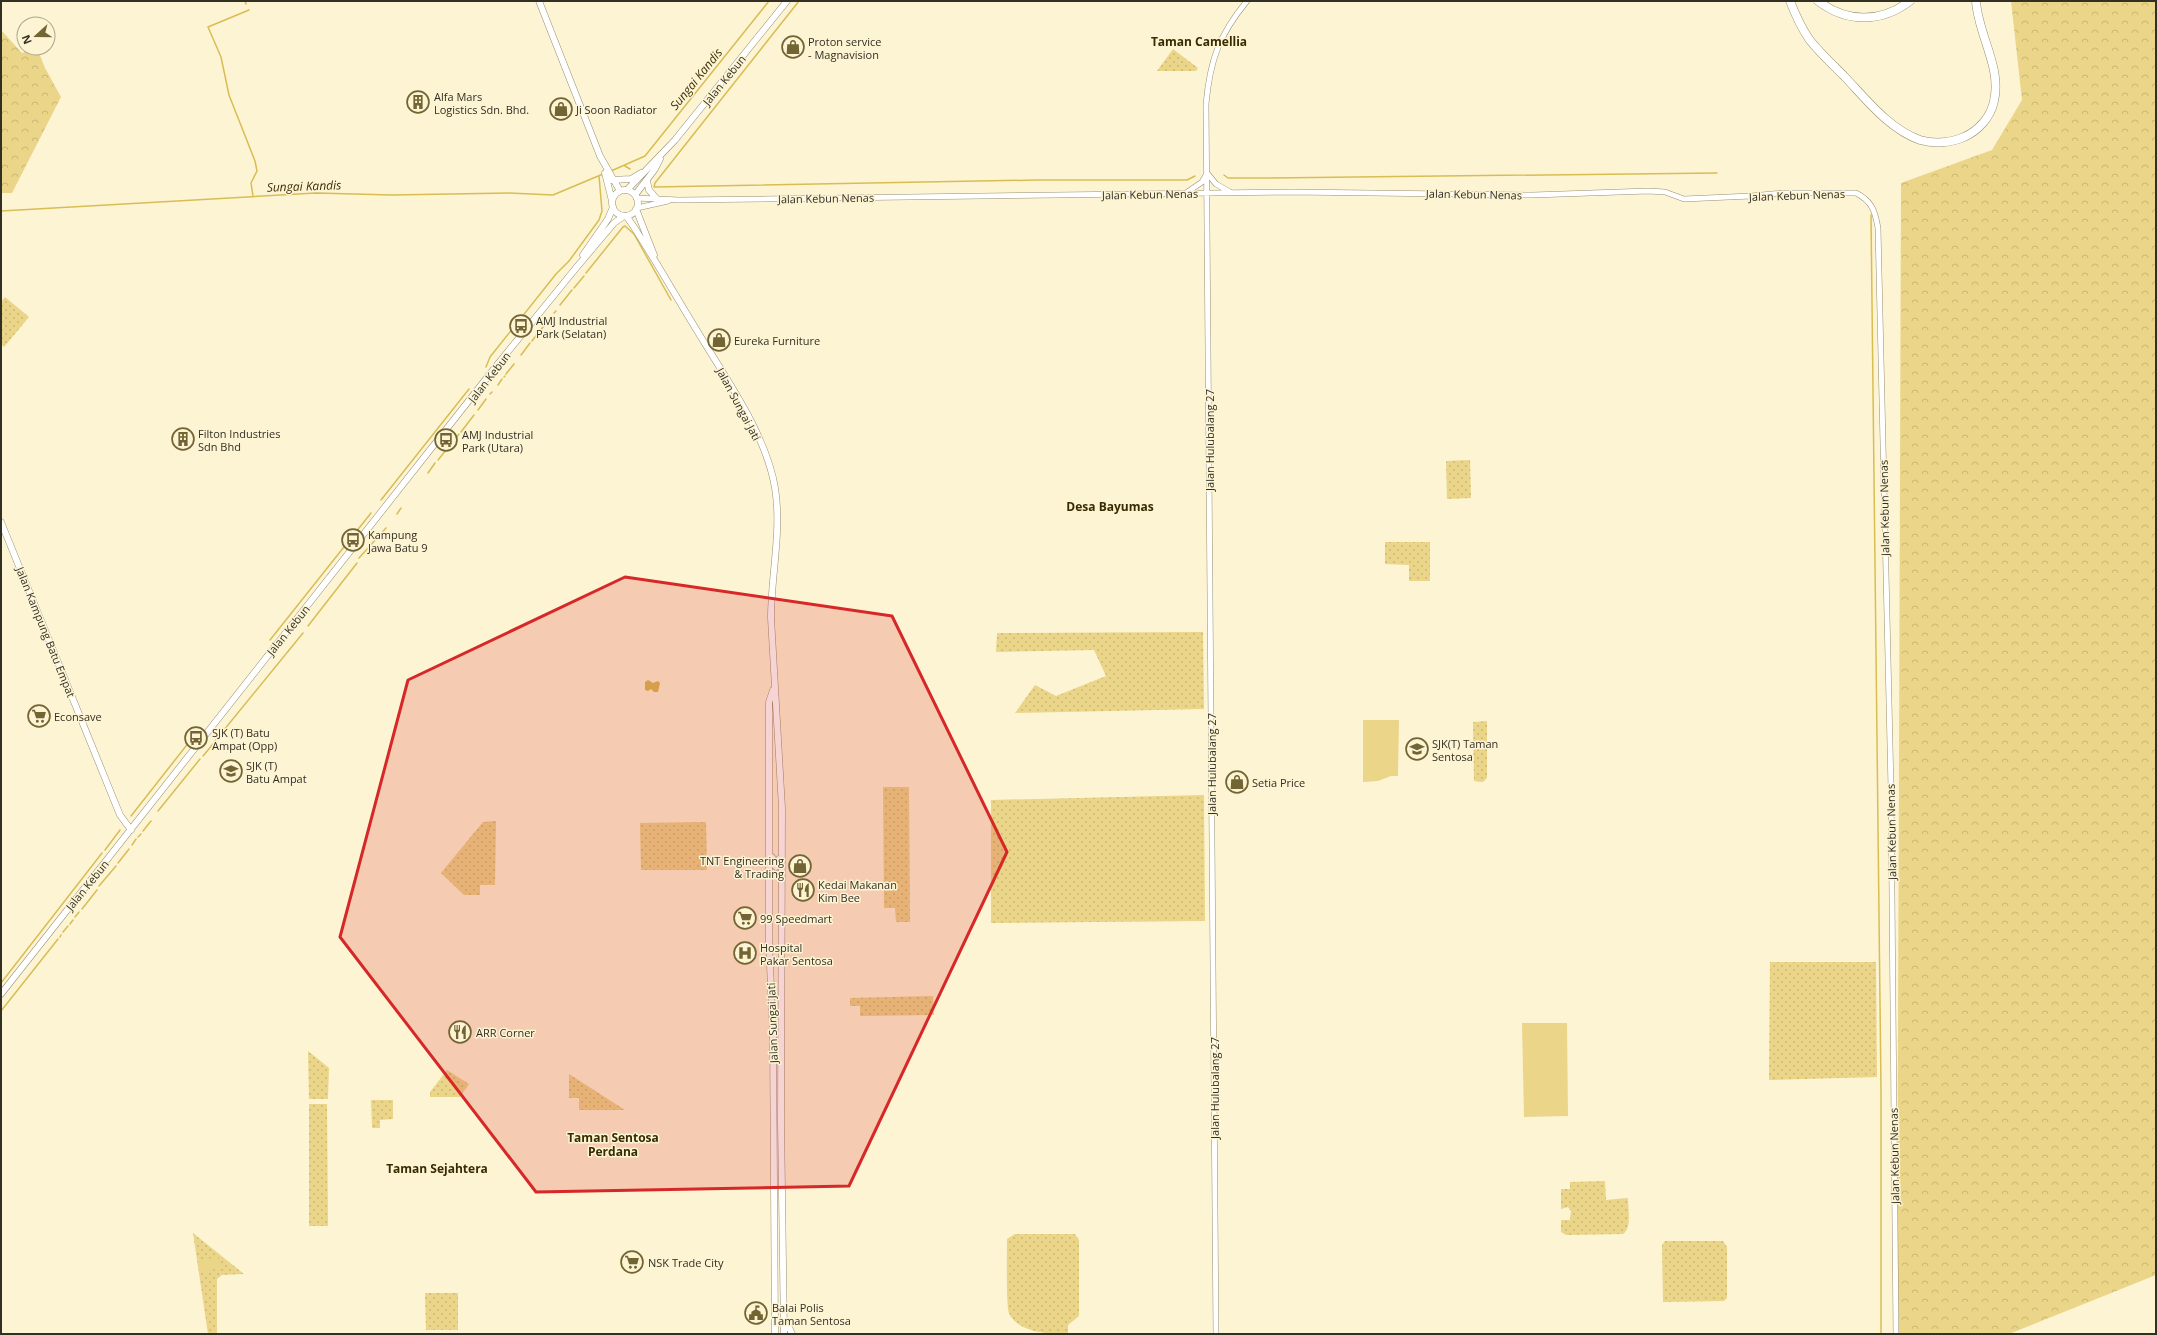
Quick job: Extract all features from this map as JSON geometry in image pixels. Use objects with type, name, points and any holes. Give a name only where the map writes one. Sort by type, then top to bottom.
[{"type":"highway","points":[[1790,1],[1808,38],[1875,109],[1906,133],[1931,142],[1940,143],[1961,139],[1979,127],[1990,111],[1996,90],[1994,71],[1981,27],[1976,1]]},
{"type":"highway","points":[[1818,1],[1842,15],[1867,18],[1890,12],[1910,1]]},
{"type":"main road","points":[[539,1],[600,156],[612,180],[620,191]]},
{"type":"main road","name":"Jalan Kebun","points":[[627,190],[652,164],[661,157],[787,1]]},
{"type":"main road","points":[[600,156],[613,204],[619,214],[625,216],[632,214],[636,208]]},
{"type":"main road","name":"Jalan Kebun","points":[[635,196],[656,169],[661,157]]},
{"type":"main road","points":[[612,180],[630,179],[652,164]]},
{"type":"main road","points":[[647,181],[649,190],[656,198]]},
{"type":"main road","points":[[613,204],[615,195],[620,191],[627,190],[635,196],[636,208],[658,266]]},
{"type":"main road","name":"Jalan Kebun","points":[[576,268],[608,219],[613,204]]},
{"type":"main road","name":"Jalan Kebun","points":[[1,994],[576,268],[614,223],[625,216]]},
{"type":"main road","name":"Jalan Sungai Jati","points":[[625,216],[658,266],[746,413],[758,438],[773,481],[778,519],[771,597],[773,688],[777,709],[782,837],[781,1100],[784,1334]]},
{"type":"main road","name":"Jalan Kampung Batu Empat","points":[[1,522],[120,815],[131,830]]},
{"type":"main road","name":"Jalan Sungai Jati","points":[[773,688],[769,702],[769,836],[770,924],[774,1033],[775,1334]]},
{"type":"main road","points":[[769,836],[773,864],[776,866],[779,864],[782,837]]},
{"type":"main road","points":[[770,924],[773,901],[776,900],[779,901],[782,924]]},
{"type":"main road","points":[[784,1309],[788,1328],[792,1334]]},
{"type":"street","name":"Jalan Hulubalang 27","points":[[1216,1334],[1206,111],[1209,75],[1223,34],[1247,1]]},
{"type":"street","points":[[1185,194],[1202,182],[1207,175],[1216,184],[1232,193]]},
{"type":"street","name":"Jalan Kebun Nenas","points":[[635,196],[679,200],[1348,192],[1520,195],[1648,191],[1665,192],[1684,199],[1782,193],[1856,193],[1866,198],[1872,204],[1876,215],[1878,228],[1891,788],[1896,1334]]},
{"type":"street","points":[[636,208],[679,200]]},
{"type":"highlighted area","points":[[625,577],[892,616],[1007,852],[849,1186],[536,1192],[340,937],[408,680]]},
{"type":"green space","points":[[2011,1],[2156,1],[2156,1275],[2009,1334],[1897,1334],[1901,183],[1992,150],[2022,100]]},
{"type":"green space","points":[[1,30],[16,46],[16,56],[40,56],[61,97],[12,193],[1,193]]},
{"type":"green space","points":[[1173,49],[1198,68],[1196,71],[1157,71]]},
{"type":"green space","points":[[5,297],[29,317],[4,347],[1,344],[1,302]]},
{"type":"green space","points":[[1470,460],[1471,498],[1447,499],[1446,461]]},
{"type":"green space","points":[[1385,542],[1430,542],[1430,581],[1409,581],[1409,565],[1385,564]]},
{"type":"green space","points":[[1203,632],[1204,709],[1015,713],[1035,685],[1056,696],[1106,676],[1094,650],[996,652],[997,633]]},
{"type":"green space","points":[[1363,720],[1399,720],[1398,776],[1391,776],[1378,781],[1363,782]]},
{"type":"green space","points":[[1487,721],[1487,778],[1483,782],[1474,781],[1473,722]]},
{"type":"green space","points":[[883,787],[909,787],[910,922],[896,922],[895,908],[884,908]]},
{"type":"green space","points":[[1204,795],[1205,921],[991,923],[991,800]]},
{"type":"green space","points":[[496,821],[495,885],[480,885],[480,895],[464,895],[441,873],[483,822]]},
{"type":"green space","points":[[706,822],[707,870],[641,870],[640,823]]},
{"type":"green space","points":[[1770,962],[1876,962],[1877,1077],[1769,1080]]},
{"type":"green space","points":[[933,996],[934,1015],[860,1016],[860,1006],[850,1006],[850,998]]},
{"type":"green space","points":[[1522,1023],[1567,1023],[1568,1116],[1524,1117]]},
{"type":"green space","points":[[308,1051],[329,1068],[328,1099],[309,1099]]},
{"type":"green space","points":[[447,1070],[469,1084],[460,1097],[430,1097],[430,1092]]},
{"type":"green space","points":[[569,1074],[625,1110],[579,1110],[579,1098],[569,1098]]},
{"type":"green space","points":[[371,1100],[393,1100],[393,1119],[380,1120],[380,1128],[372,1128]]},
{"type":"green space","points":[[309,1104],[327,1104],[328,1226],[309,1226]]},
{"type":"green space","points":[[1605,1181],[1606,1200],[1628,1198],[1629,1223],[1626,1231],[1623,1234],[1566,1235],[1561,1232],[1561,1220],[1570,1220],[1571,1211],[1568,1207],[1561,1209],[1561,1189],[1570,1189],[1570,1182]]},
{"type":"green space","points":[[193,1233],[244,1274],[222,1275],[217,1279],[217,1334],[208,1334]]},
{"type":"green space","points":[[1015,1234],[1075,1234],[1079,1240],[1079,1316],[1068,1325],[1068,1334],[1052,1334],[1035,1331],[1019,1325],[1013,1320],[1009,1313],[1007,1290],[1007,1239]]},
{"type":"green space","points":[[1665,1241],[1723,1241],[1727,1247],[1727,1298],[1724,1301],[1663,1302],[1662,1245]]},
{"type":"green space","points":[[218,1257],[220,1268],[200,1272],[198,1261]]},
{"type":"green space","points":[[425,1293],[458,1293],[458,1330],[426,1330]]},
{"type":"shaded area","points":[[648,680],[653,683],[658,681],[660,683],[658,692],[654,692],[651,689],[648,691],[645,690],[645,682]]},
{"type":"waterway","name":"Sungai Kandis","points":[[611,171],[645,156],[769,1]]},
{"type":"waterway","points":[[799,1],[655,183],[654,187],[1037,180],[1187,180],[1195,176]]},
{"type":"waterway","points":[[249,10],[208,27],[221,57],[229,95],[255,161],[257,171],[251,183],[253,196]]},
{"type":"waterway","name":"Sungai Kandis","points":[[625,166],[630,169]]},
{"type":"waterway","points":[[1224,175],[1228,178],[1266,178],[1717,173]]},
{"type":"waterway","name":"Sungai Kandis","points":[[1,211],[316,193],[392,195],[509,193],[553,195],[603,174]]},
{"type":"waterway","points":[[486,367],[490,357],[556,274],[569,261],[599,220],[602,211],[599,176]]},
{"type":"waterway","points":[[1871,215],[1881,1090],[1881,1334]]},
{"type":"waterway","points":[[586,273],[625,226],[634,234],[671,300]]},
{"type":"waterway","points":[[574,288],[584,276]]},
{"type":"waterway","points":[[560,305],[572,290]]},
{"type":"waterway","points":[[540,331],[549,319]]},
{"type":"waterway","points":[[532,341],[538,333]]},
{"type":"waterway","points":[[521,355],[530,343]]},
{"type":"waterway","points":[[506,374],[514,364]]},
{"type":"waterway","points":[[498,385],[502,379]]},
{"type":"waterway","points":[[381,500],[469,389]]},
{"type":"waterway","points":[[478,410],[486,399]]},
{"type":"waterway","points":[[461,432],[474,415]]},
{"type":"waterway","points":[[438,460],[459,434]]},
{"type":"waterway","points":[[428,473],[435,463]]},
{"type":"waterway","points":[[397,514],[401,508]]},
{"type":"waterway","points":[[270,640],[371,513]]},
{"type":"waterway","points":[[359,558],[386,528]]},
{"type":"waterway","points":[[308,626],[357,563]]},
{"type":"waterway","points":[[215,741],[303,633]]},
{"type":"waterway","points":[[131,816],[197,732]]},
{"type":"waterway","points":[[203,756],[213,744]]},
{"type":"waterway","points":[[158,811],[200,759]]},
{"type":"waterway","points":[[143,831],[151,821]]},
{"type":"waterway","points":[[105,850],[120,830]]},
{"type":"waterway","points":[[138,837],[141,834]]},
{"type":"waterway","points":[[132,845],[136,839]]},
{"type":"waterway","points":[[118,863],[129,849]]},
{"type":"waterway","points":[[1,983],[102,853]]},
{"type":"waterway","points":[[99,886],[116,866]]},
{"type":"waterway","points":[[82,909],[97,890]]},
{"type":"waterway","points":[[75,917],[79,912]]},
{"type":"waterway","points":[[70,924],[73,920]]},
{"type":"waterway","points":[[63,932],[68,926]]},
{"type":"waterway","points":[[1,1011],[58,939]]},
{"type":"place","name":"Proton service - Magnavision","points":[[793,47]]},
{"type":"place","name":"Alfa Mars Logistics Sdn. Bhd.","points":[[418,102]]},
{"type":"place","name":"Ji Soon Radiator","points":[[561,109]]},
{"type":"place","name":"AMJ Industrial Park (Selatan)","points":[[521,326]]},
{"type":"place","name":"Eureka Furniture","points":[[719,340]]},
{"type":"place","name":"Filton Industries Sdn Bhd","points":[[183,439]]},
{"type":"place","name":"AMJ Industrial Park (Utara)","points":[[446,440]]},
{"type":"place","name":"Kampung Jawa Batu 9","points":[[353,540]]},
{"type":"place","name":"Econsave","points":[[39,716]]},
{"type":"place","name":"SJK (T) Batu Ampat (Opp)","points":[[196,738]]},
{"type":"place","name":"SJK(T) Taman Sentosa","points":[[1417,749]]},
{"type":"place","name":"SJK (T) Batu Ampat","points":[[231,771]]},
{"type":"place","name":"Setia Price","points":[[1237,782]]},
{"type":"place","name":"TNT Engineering & Trading","points":[[800,866]]},
{"type":"place","name":"Kedai Makanan Kim Bee","points":[[803,890]]},
{"type":"place","name":"99 Speedmart","points":[[745,918]]},
{"type":"place","name":"Hospital Pakar Sentosa","points":[[745,953]]},
{"type":"place","name":"ARR Corner","points":[[460,1032]]},
{"type":"place","name":"NSK Trade City","points":[[632,1262]]},
{"type":"place","name":"Balai Polis Taman Sentosa","points":[[756,1313]]},
{"type":"district","name":"Taman Camellia","points":[[1199,41]]},
{"type":"district","name":"Desa Bayumas","points":[[1110,506]]},
{"type":"district","name":"Taman Sentosa Perdana","points":[[613,1144]]},
{"type":"district","name":"Taman Sejahtera","points":[[437,1168]]}]
